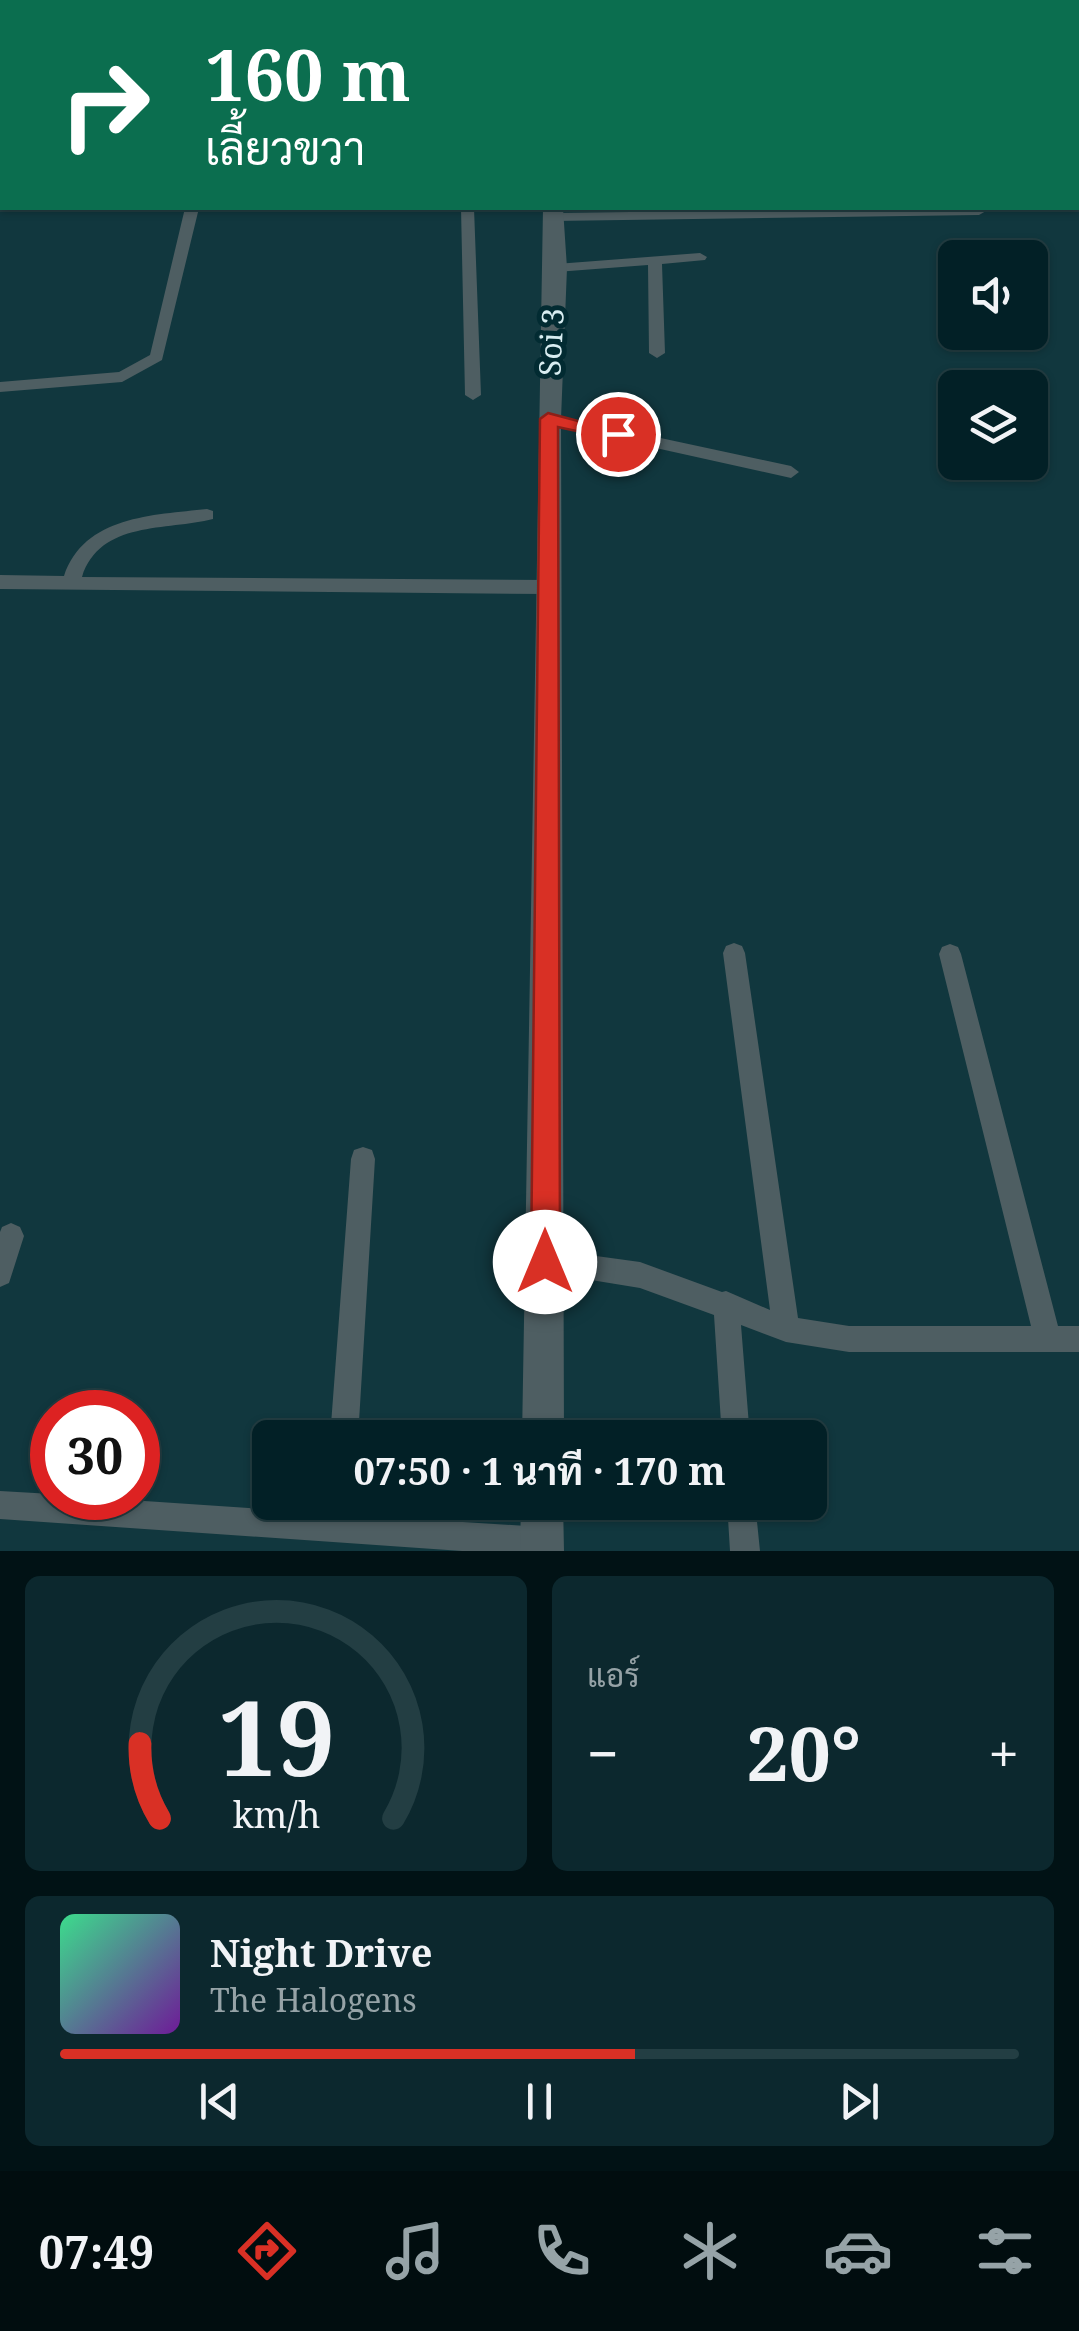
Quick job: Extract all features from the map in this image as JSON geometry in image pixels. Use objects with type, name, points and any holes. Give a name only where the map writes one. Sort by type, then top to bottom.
[{"type":"street","name":"Soi 3","points":[[543,1420],[548,419],[556,268],[553,212]]},
{"type":"lane","points":[[0,387],[122,378],[158,357],[192,210]]},
{"type":"lane","points":[[467,210],[473,396]]},
{"type":"lane","points":[[553,212],[979,211]]},
{"type":"lane","points":[[556,268],[700,257]]},
{"type":"lane","points":[[655,260],[658,353]]},
{"type":"lane","points":[[548,419],[791,472]]},
{"type":"lane","points":[[71,583],[74,561],[100,538],[130,525],[207,515]]},
{"type":"lane","points":[[0,582],[548,587]]},
{"type":"lane","points":[[734,952],[786,1329]]},
{"type":"lane","points":[[950,954],[1048,1339]]},
{"type":"lane","points":[[345,1420],[363,1159]]},
{"type":"lane","points":[[0,1274],[11,1236]]},
{"type":"lane","points":[[545,1262],[640,1275],[786,1329],[849,1339],[1079,1339]]},
{"type":"lane","points":[[726,1304],[735,1420]]},
{"type":"lane","points":[[0,1505],[252,1512]]},
{"type":"lane","points":[[399,1520],[542,1532]]},
{"type":"lane","points":[[742,1520],[744,1551]]},
{"type":"shaded area","points":[[0,210],[1079,210],[1079,1551],[0,1551]]},
{"type":"route","points":[[545,1262],[548,419],[618,434]]}]
